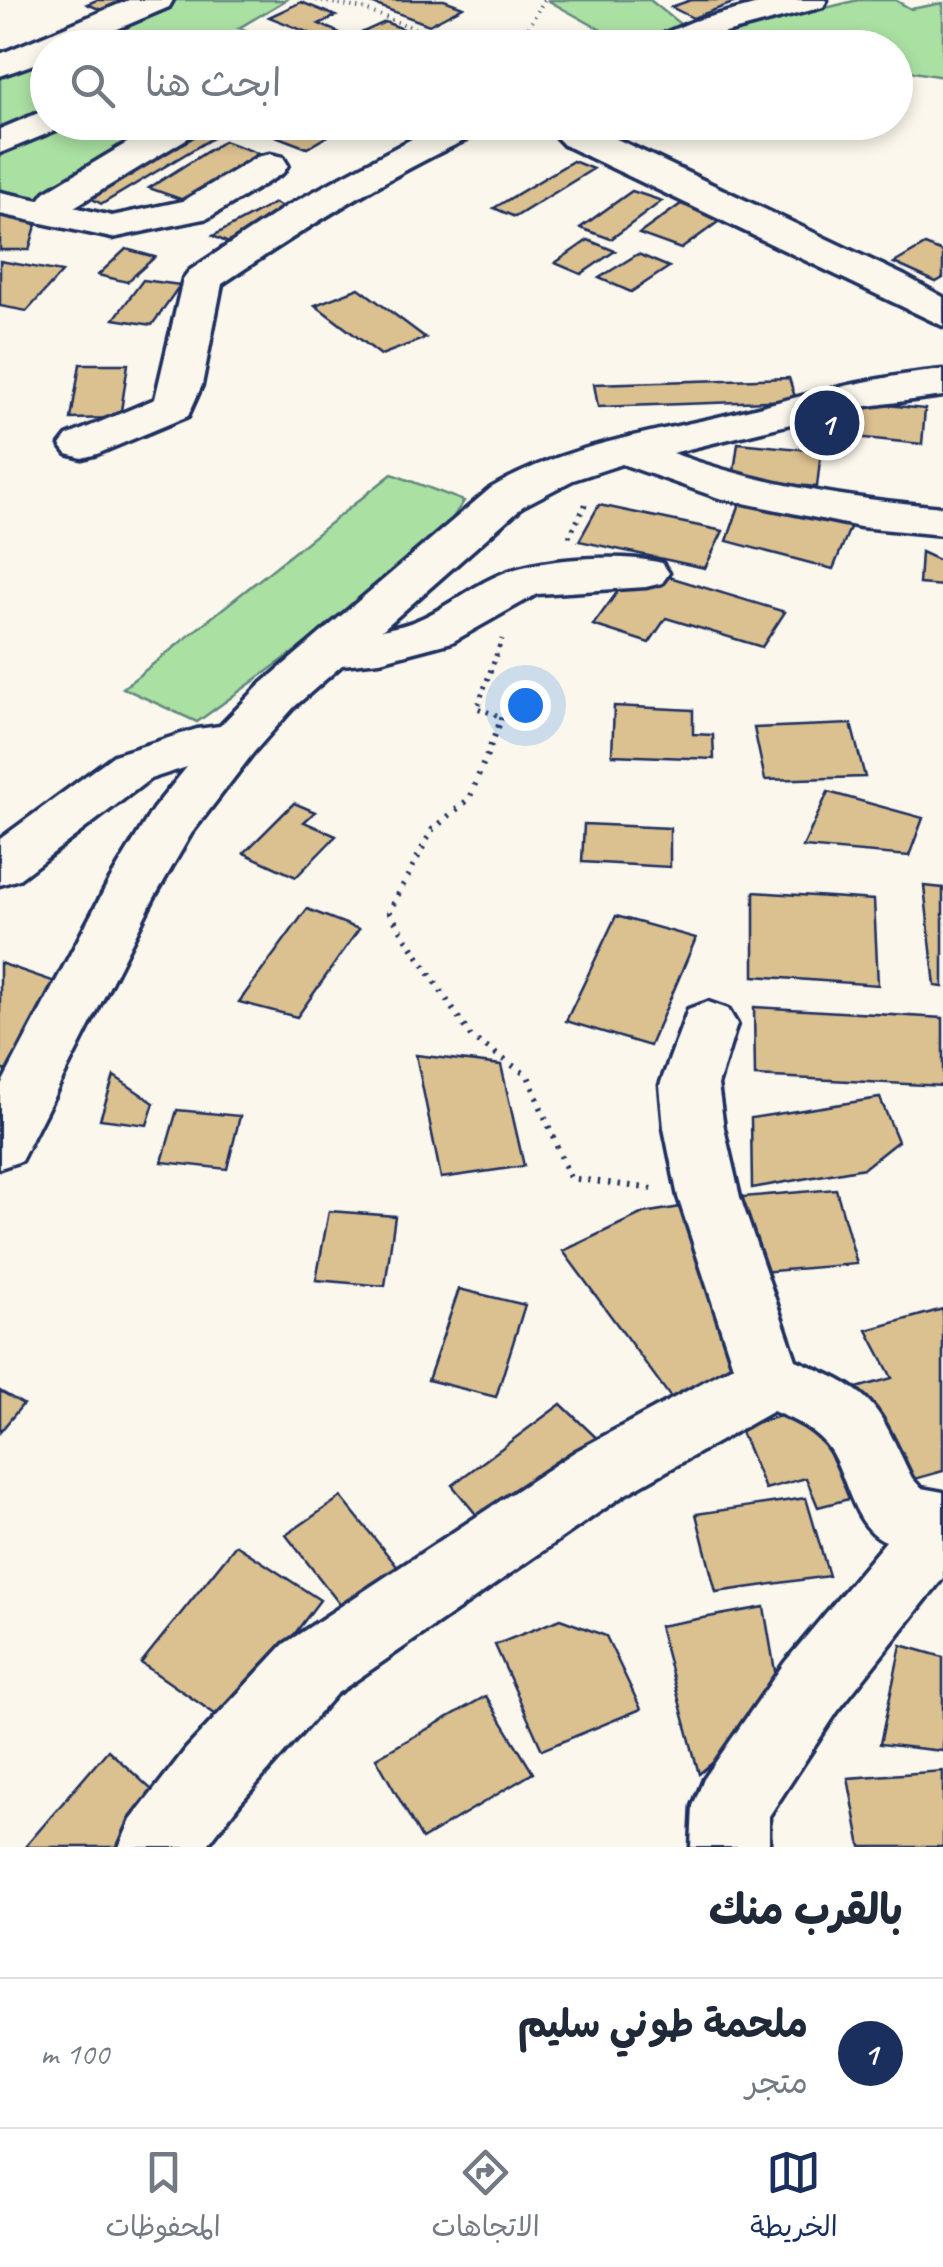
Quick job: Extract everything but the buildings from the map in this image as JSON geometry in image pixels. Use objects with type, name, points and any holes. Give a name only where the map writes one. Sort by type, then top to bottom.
[{"type":"street","points":[[89,30],[158,0]]},
{"type":"street","points":[[701,30],[811,0]]},
{"type":"street","points":[[0,53],[0,69],[30,56]]},
{"type":"street","points":[[0,142],[30,128]]},
{"type":"street","points":[[52,216],[58,200],[158,140]]},
{"type":"street","points":[[82,445],[173,406],[203,278],[300,214],[433,140]]},
{"type":"street","points":[[585,140],[891,284],[943,314]]},
{"type":"street","points":[[0,203],[112,227],[195,210],[270,165]]},
{"type":"street","points":[[0,1144],[127,897],[172,822],[235,741],[278,696],[508,497],[527,484],[577,464],[871,390],[943,383]]},
{"type":"street","points":[[629,452],[719,485],[860,514],[943,521]]},
{"type":"street","points":[[332,651],[380,646],[436,630],[539,579],[646,573]]},
{"type":"street","points":[[0,866],[132,766],[198,746],[235,741]]},
{"type":"street","points":[[708,1024],[690,1085],[709,1196],[770,1378],[826,1402],[853,1426],[888,1500],[901,1515],[943,1524],[811,1686],[731,1806],[730,1847]]},
{"type":"street","points":[[158,1847],[213,1776],[310,1669],[600,1472],[770,1378]]},
{"type":"path","points":[[316,0],[363,10],[418,30]]},
{"type":"path","points":[[527,30],[544,0]]},
{"type":"path","points":[[577,464],[593,490],[539,579],[477,708],[502,717],[470,799],[432,830],[389,912],[471,1037],[528,1076],[570,1178],[709,1196]]},
{"type":"green space","points":[[148,0],[286,0],[239,28],[245,30],[71,30]]},
{"type":"green space","points":[[547,0],[650,0],[680,24],[699,30],[601,30]]},
{"type":"green space","points":[[858,0],[895,0],[911,9],[943,3],[943,77],[913,72],[913,30],[735,30]]},
{"type":"green space","points":[[30,46],[30,140],[158,140],[42,209],[0,194],[0,53]]},
{"type":"green space","points":[[392,474],[464,501],[428,555],[197,722],[123,688]]},
{"type":"place","name":"ملحمة طوني سليم","points":[[827,423]]}]
